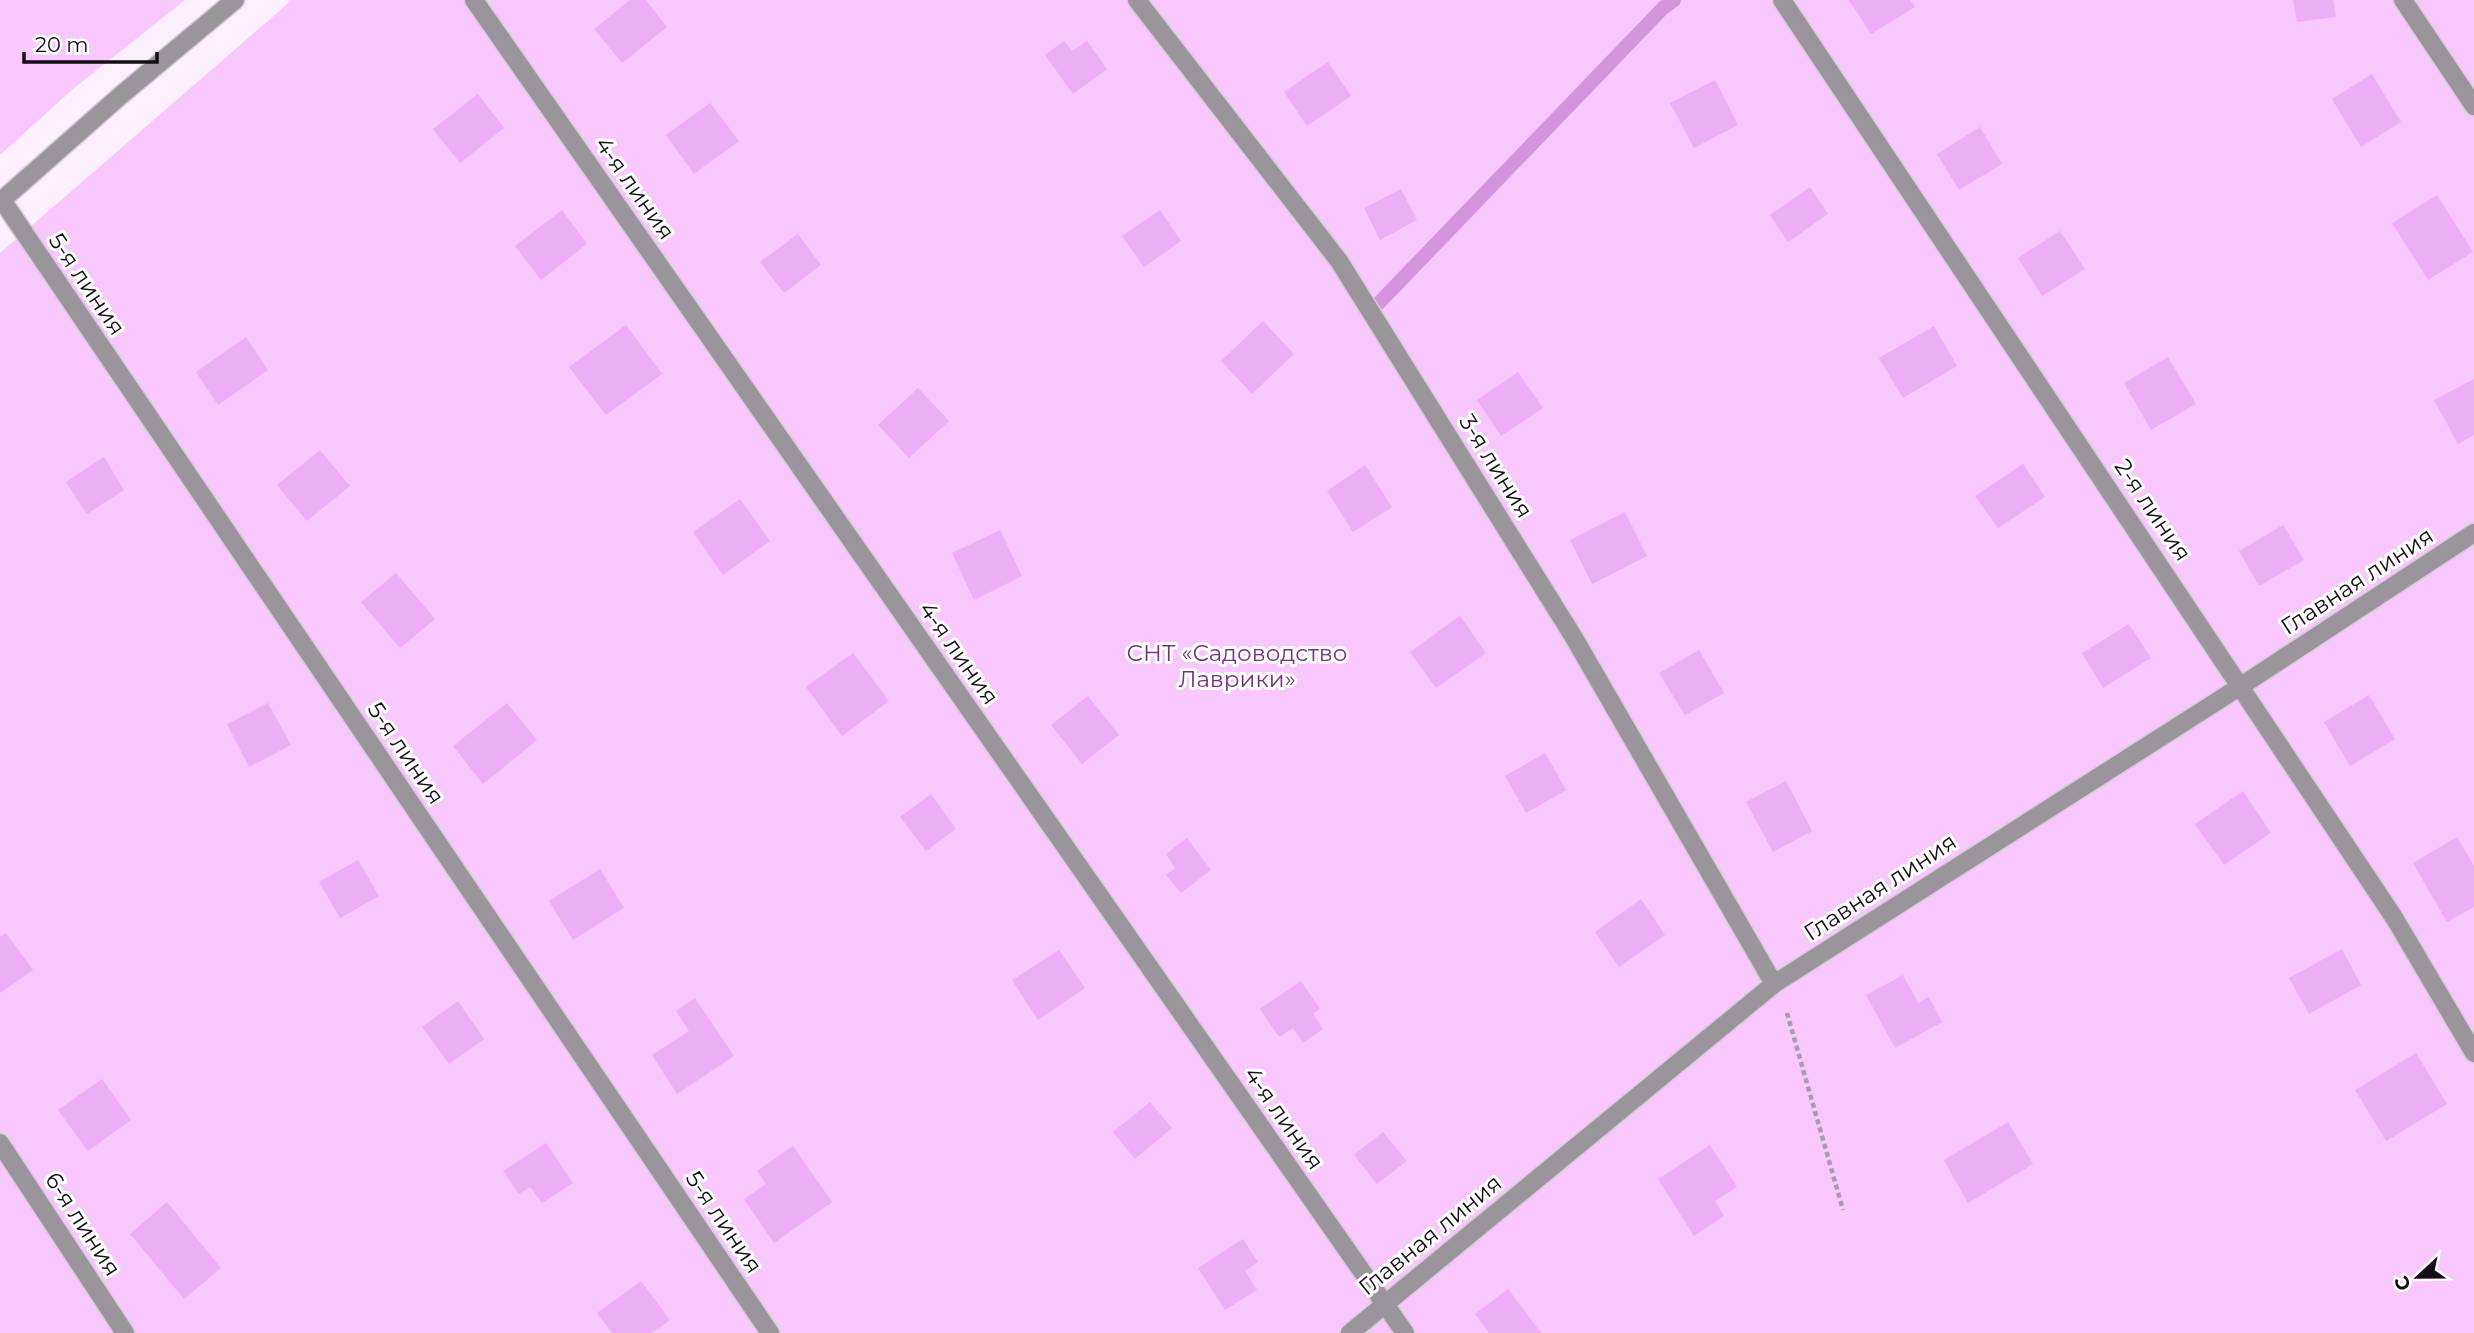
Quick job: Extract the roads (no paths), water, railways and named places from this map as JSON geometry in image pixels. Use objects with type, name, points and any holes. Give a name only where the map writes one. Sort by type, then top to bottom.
[{"type":"street","points":[[1,201],[120,96],[236,0]]},
{"type":"street","name":"4-я линия","points":[[474,0],[1405,1333]]},
{"type":"street","name":"3-я линия","points":[[1137,0],[1339,261],[1573,636],[1774,984]]},
{"type":"street","name":"2-я линия","points":[[1782,0],[2395,919],[2474,1053]]},
{"type":"street","points":[[2403,0],[2474,106]]},
{"type":"street","name":"5-я линия","points":[[1,201],[770,1333]]},
{"type":"street","name":"Главная линия","points":[[1350,1333],[1774,984],[2241,686],[2474,533]]},
{"type":"street","name":"6-я линия","points":[[0,1143],[125,1333]]},
{"type":"waterway","points":[[1376,306],[1663,8],[1674,0]]},
{"type":"park label","name":"СНТ «Садоводство Лаврики»","points":[[1237,666]]}]
